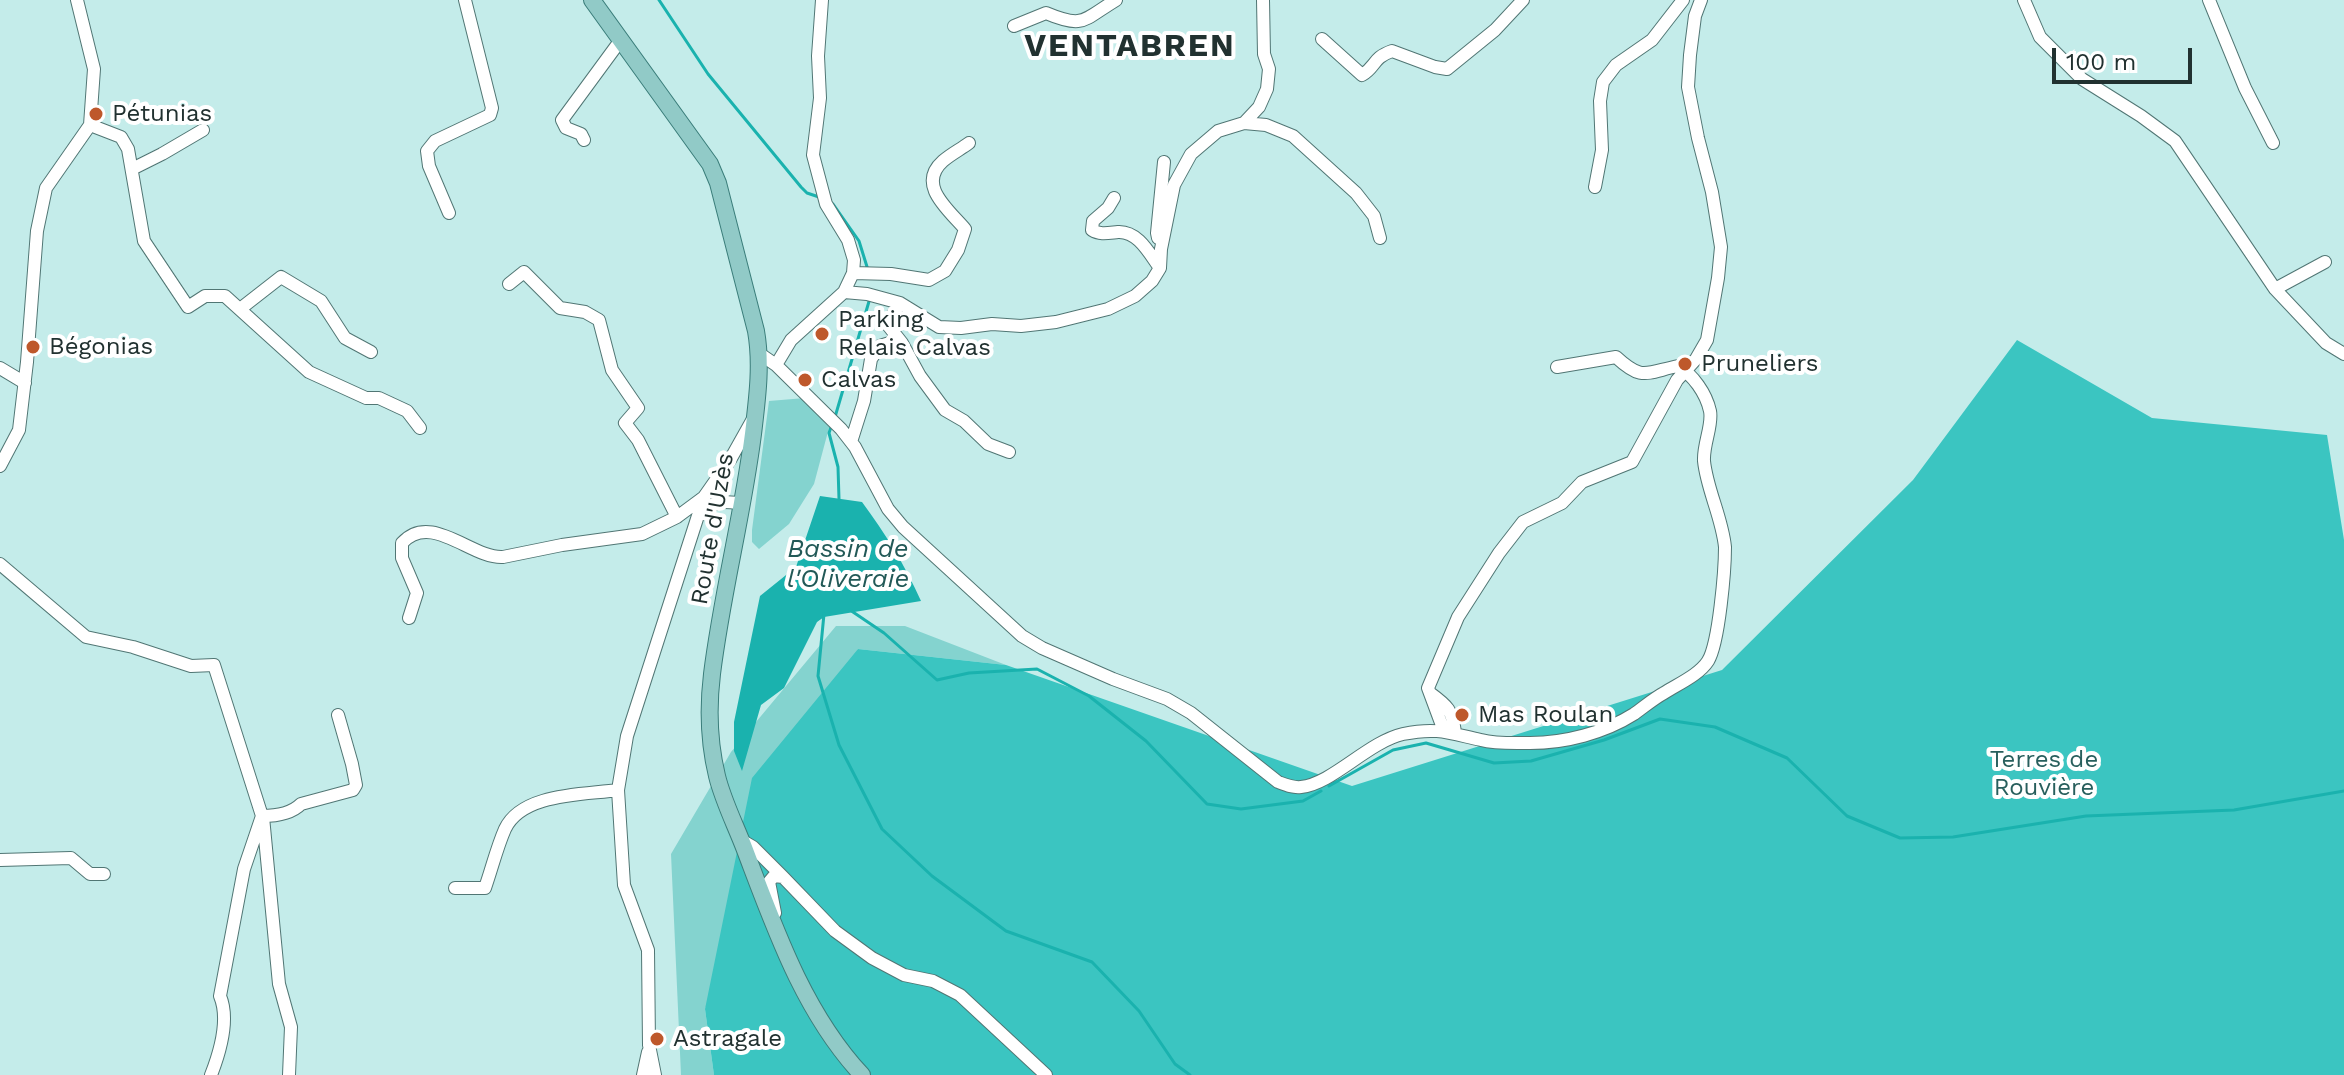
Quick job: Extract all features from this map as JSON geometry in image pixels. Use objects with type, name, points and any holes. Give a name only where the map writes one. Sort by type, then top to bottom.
[{"type":"main road","name":"Route d'Uzès","points":[[592,0],[710,164],[718,183],[756,331],[760,354],[756,414],[712,675],[710,731],[717,778],[794,970],[820,1022],[862,1075]]},
{"type":"street","points":[[0,466],[19,430],[37,231],[46,188],[90,125],[94,69],[77,0]]},
{"type":"street","points":[[449,213],[429,166],[427,151],[435,141],[490,115],[492,108],[465,0]]},
{"type":"street","points":[[822,0],[818,43],[820,98],[813,155],[825,200],[848,240],[854,260],[864,273],[929,280],[945,271],[958,250],[965,229],[935,195],[933,177],[941,163],[969,143]]},
{"type":"street","points":[[1014,26],[1046,13],[1069,23],[1082,21],[1116,0]]},
{"type":"street","points":[[1244,123],[1259,107],[1267,89],[1269,69],[1264,54],[1263,0]]},
{"type":"street","points":[[1322,39],[1362,75],[1378,56],[1392,51],[1447,69],[1495,30],[1523,0]]},
{"type":"street","points":[[1595,187],[1602,150],[1600,101],[1603,82],[1616,65],[1652,40],[1683,0]]},
{"type":"street","points":[[1450,732],[1428,688],[1458,617],[1499,553],[1523,522],[1562,503],[1582,482],[1632,462],[1685,370],[1707,340],[1721,247],[1688,87],[1695,16],[1701,0]]},
{"type":"street","points":[[2024,0],[2040,37],[2082,79],[2175,141],[2275,289],[2326,343],[2344,354]]},
{"type":"street","points":[[2209,0],[2245,88],[2273,143]]},
{"type":"street","points":[[584,140],[581,134],[566,128],[562,120],[620,41]]},
{"type":"street","points":[[844,292],[900,303],[939,327],[1021,326],[1056,322],[1108,309],[1135,296],[1152,281],[1160,268],[1174,185],[1191,154],[1218,131],[1244,123],[1266,125],[1293,136],[1356,193],[1374,216],[1380,238]]},
{"type":"street","points":[[90,125],[121,137],[128,149],[144,241],[188,307],[205,296],[225,296],[309,372],[366,398],[379,398],[407,411],[420,428]]},
{"type":"street","points":[[132,169],[203,130]]},
{"type":"street","points":[[1161,249],[1157,233],[1164,162]]},
{"type":"street","points":[[1114,198],[1093,221],[1092,230],[1097,234],[1134,234],[1160,268]]},
{"type":"street","points":[[2275,289],[2325,262]]},
{"type":"street","points":[[509,284],[524,272],[560,308],[585,312],[599,320],[612,370],[638,408],[625,423],[638,440],[677,517]]},
{"type":"street","points":[[776,365],[791,340],[864,273]]},
{"type":"street","points":[[240,309],[281,277],[321,301],[345,338],[371,352]]},
{"type":"street","points":[[900,303],[887,324],[920,376],[945,410],[964,421],[988,444],[1009,452]]},
{"type":"street","points":[[851,442],[864,401],[871,359],[880,346],[899,340]]},
{"type":"street","points":[[760,354],[776,365],[851,442],[888,509],[903,527],[1022,636],[1113,679],[1167,699],[1191,713],[1278,782],[1293,787],[1304,787],[1320,780],[1399,735],[1428,729],[1483,741],[1532,743],[1573,739],[1633,714],[1697,672],[1707,662],[1714,646],[1725,559],[1724,533],[1704,462],[1704,445],[1711,414],[1703,393],[1685,370],[1678,366],[1639,374],[1632,372],[1616,357],[1557,367]]},
{"type":"street","points":[[0,368],[25,383]]},
{"type":"street","points":[[655,1075],[649,1045],[648,950],[624,885],[618,790],[627,736],[704,497],[756,414]]},
{"type":"street","points":[[718,477],[734,471],[746,483]]},
{"type":"street","points":[[718,477],[716,491],[725,501]]},
{"type":"street","points":[[409,618],[417,593],[402,558],[402,543],[409,537],[421,533],[443,535],[494,558],[503,557],[642,534],[677,517],[704,497]]},
{"type":"street","points":[[697,517],[711,504],[725,501],[743,504]]},
{"type":"street","points":[[0,564],[86,637],[133,647],[191,666],[214,665],[262,816],[279,984],[291,1027],[289,1075]]},
{"type":"street","points":[[262,816],[276,816],[295,810],[301,804],[353,790],[356,785],[352,764],[338,715]]},
{"type":"street","points":[[455,888],[485,888],[506,826],[522,808],[541,801],[618,790]]},
{"type":"street","points":[[211,1075],[217,1061],[224,1018],[220,996],[244,869],[262,816]]},
{"type":"street","points":[[741,840],[753,847],[835,931],[872,958],[904,975],[933,981],[960,995],[1046,1075]]},
{"type":"street","points":[[0,860],[71,858],[90,874],[104,874]]},
{"type":"street","points":[[752,868],[758,862],[770,864]]},
{"type":"street","points":[[752,868],[783,877]]},
{"type":"street","points":[[778,930],[769,882],[774,876],[783,877]]},
{"type":"street","points":[[643,1075],[649,1045]]},
{"type":"shaded area","name":"Bassin de l'Oliveraie","points":[[805,398],[830,424],[814,484],[789,524],[759,549],[752,542],[752,530],[769,401]]},
{"type":"shaded area","points":[[836,626],[905,626],[1006,665],[858,649],[705,1009],[714,1075],[681,1075],[671,854],[731,752]]},
{"type":"green space","name":"Terres de Rouvière","points":[[2017,340],[2152,418],[2327,435],[2344,540],[2344,1075],[714,1075],[705,1009],[752,778],[858,649],[1006,665],[1352,786],[1722,670],[1913,480]]},
{"type":"water","name":"Bassin de l'Oliveraie","points":[[820,496],[862,502],[894,550],[921,601],[824,617],[817,622],[784,688],[761,705],[742,771],[734,751],[734,722],[760,596],[796,567]]},
{"type":"waterway","points":[[659,0],[708,74],[801,187],[819,197]]},
{"type":"waterway","points":[[833,204],[859,241],[868,270]]},
{"type":"waterway","points":[[835,417],[870,298]]},
{"type":"waterway","points":[[832,424],[829,433],[838,467],[839,499]]},
{"type":"waterway","points":[[850,610],[884,633],[937,680],[969,673],[1037,669],[1089,696],[1146,741],[1207,804],[1241,809],[1303,801],[1321,791]]},
{"type":"waterway","points":[[824,614],[818,676],[839,745],[882,829],[932,876],[1006,931],[1092,962],[1139,1011],[1175,1064],[1190,1075]]},
{"type":"waterway","points":[[1329,786],[1393,750],[1426,743],[1494,763],[1531,761],[1604,740],[1660,719],[1715,727],[1787,758],[1847,816],[1900,838],[1953,837],[2086,816],[2234,810],[2344,791]]},
{"type":"place","name":"Pétunias","points":[[96,114]]},
{"type":"place","name":"Parking Relais Calvas","points":[[822,334]]},
{"type":"place","name":"Bégonias","points":[[33,347]]},
{"type":"place","name":"Pruneliers","points":[[1685,364]]},
{"type":"place","name":"Calvas","points":[[805,380]]},
{"type":"place","name":"Mas Roulan","points":[[1462,715]]},
{"type":"place","name":"Astragale","points":[[657,1039]]},
{"type":"district","name":"VENTABREN","points":[[1130,47]]}]
